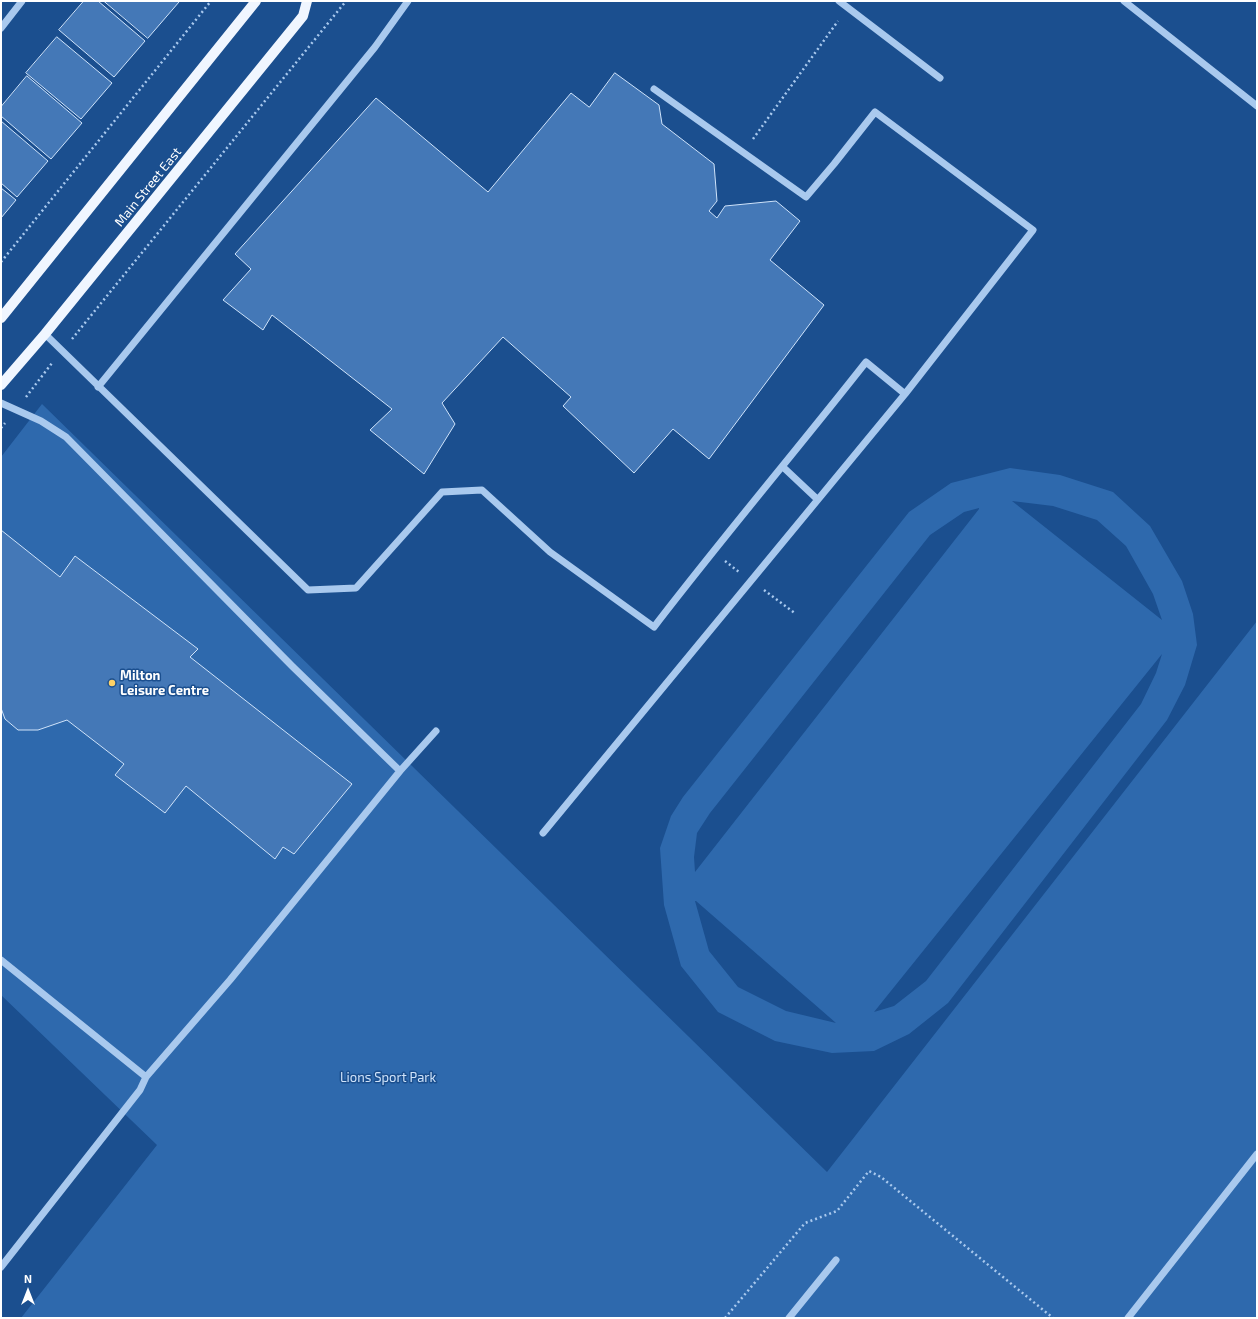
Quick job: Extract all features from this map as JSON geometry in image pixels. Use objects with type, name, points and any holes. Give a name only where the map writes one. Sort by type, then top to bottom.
[{"type":"main road","points":[[1,318],[256,1]]},
{"type":"main road","name":"Main Street East","points":[[1,385],[45,334],[303,16],[307,1]]},
{"type":"street","points":[[1,28],[22,1]]},
{"type":"street","points":[[98,387],[374,47],[408,1]]},
{"type":"street","points":[[839,1],[940,78]]},
{"type":"street","points":[[1124,1],[1257,106]]},
{"type":"street","points":[[543,833],[751,581],[816,499],[905,394],[1033,230],[875,112],[806,197],[654,90]]},
{"type":"street","points":[[45,334],[308,590],[356,588],[442,492],[482,490],[550,552],[654,627],[712,552],[783,467],[866,362],[905,394]]},
{"type":"street","points":[[1,403],[41,421],[66,437],[292,666],[400,771]]},
{"type":"street","points":[[783,467],[816,499]]},
{"type":"street","points":[[1,1267],[140,1090],[146,1077],[230,980],[400,771],[436,731]]},
{"type":"street","points":[[1,960],[146,1077]]},
{"type":"street","points":[[1128,1318],[1257,1154]]},
{"type":"street","points":[[789,1318],[836,1260]]},
{"type":"path","points":[[1,262],[211,1]]},
{"type":"path","points":[[1,428],[346,1]]},
{"type":"path","points":[[743,152],[848,8]]},
{"type":"path","points":[[725,1318],[805,1223],[837,1211],[869,1171],[882,1177],[1053,1318]]},
{"type":"green space","name":"Lions Sport Park","points":[[42,404],[827,1172],[1257,621],[1257,1318],[21,1318],[157,1145],[1,995],[1,457]]},
{"type":"green space","points":[[1010,468],[1060,475],[1113,492],[1150,526],[1182,581],[1193,614],[1197,645],[1185,685],[1167,720],[948,1003],[909,1034],[874,1051],[832,1053],[775,1041],[718,1012],[681,966],[664,905],[660,848],[671,816],[683,797],[909,512],[951,483]],"holes":[[[1012,501],[1053,506],[1097,520],[1126,546],[1153,594],[1162,620]],[[979,508],[695,872],[694,857],[697,833],[710,813],[930,535],[964,512]],[[1162,654],[1156,673],[1141,704],[926,981],[894,1006],[874,1012]],[[695,901],[836,1023],[786,1011],[738,987],[709,951]]]},
{"type":"building","points":[[84,1],[98,1],[145,41],[114,77],[59,30]]},
{"type":"building","points":[[104,1],[178,1],[179,2],[148,38]]},
{"type":"building","points":[[57,37],[112,83],[81,119],[26,73]]},
{"type":"building","points":[[615,73],[659,105],[662,124],[714,164],[717,201],[709,211],[717,218],[725,206],[776,201],[800,221],[770,260],[824,305],[709,459],[673,429],[634,473],[563,406],[571,397],[503,337],[442,403],[455,424],[424,474],[370,430],[392,409],[272,315],[263,330],[223,300],[251,269],[235,254],[376,98],[488,192],[571,93],[589,107]]},
{"type":"building","points":[[27,76],[82,123],[51,159],[1,116],[1,107]]},
{"type":"building","points":[[1,121],[48,161],[17,197],[1,183]]},
{"type":"building","points":[[1,188],[16,200],[1,218]]},
{"type":"building","name":"Milton Leisure Centre","points":[[1,530],[60,577],[75,556],[198,649],[190,657],[352,784],[294,854],[283,847],[275,859],[186,786],[165,813],[115,775],[124,764],[67,720],[38,730],[18,730],[5,719],[1,708]]},
{"type":"place","name":"Milton Leisure Centre","points":[[112,683]]}]
